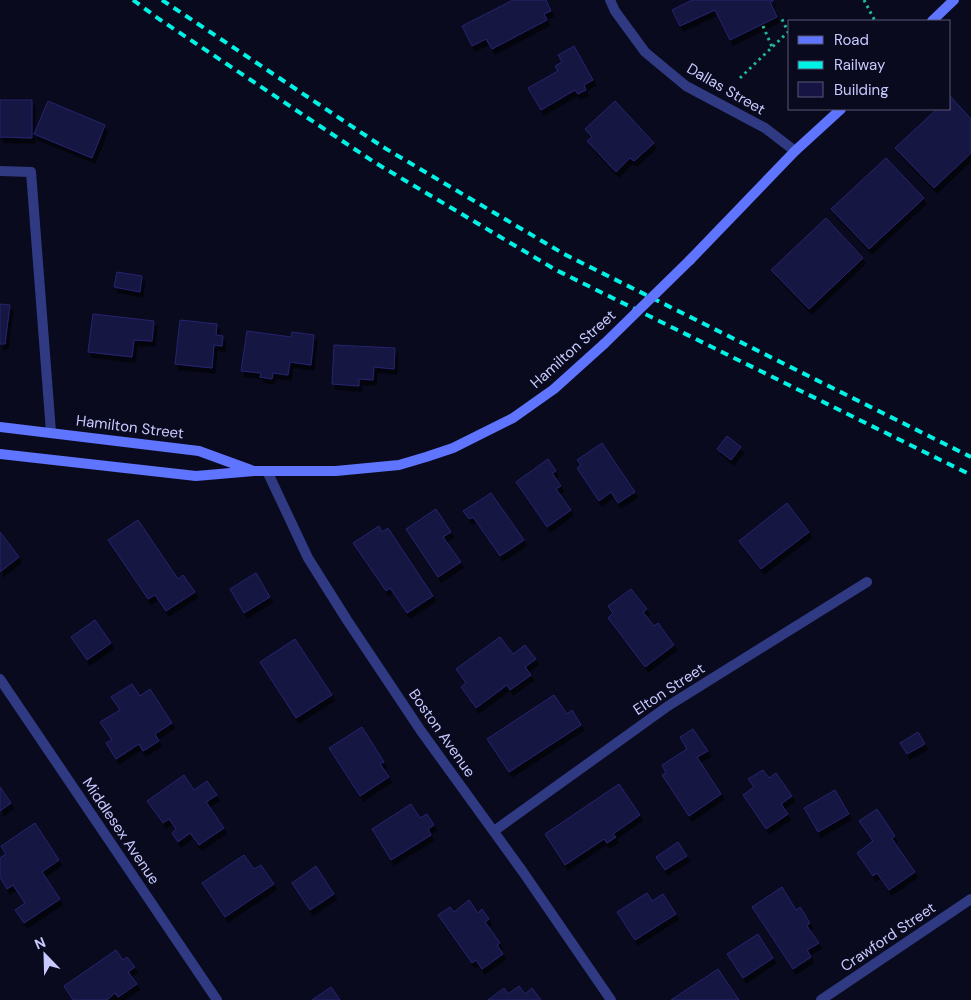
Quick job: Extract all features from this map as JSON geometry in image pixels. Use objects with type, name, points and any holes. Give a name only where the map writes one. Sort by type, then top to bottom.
[{"type":"main road","points":[[933,20],[954,0]]},
{"type":"main road","name":"Hamilton Street","points":[[0,454],[196,476],[254,471],[328,472],[375,468],[417,460],[453,448],[528,409],[554,389],[604,344],[690,260],[795,151],[840,110]]},
{"type":"main road","name":"Hamilton Street","points":[[0,426],[200,451],[254,471]]},
{"type":"street","name":"Dallas Street","points":[[610,0],[615,11],[645,52],[686,86],[765,128],[795,151]]},
{"type":"street","points":[[0,171],[32,172],[51,432]]},
{"type":"street","name":"Boston Avenue","points":[[267,471],[308,558],[327,589],[421,731],[494,831],[611,1000]]},
{"type":"street","name":"Elton Street","points":[[494,831],[668,706],[867,582]]},
{"type":"street","name":"Middlesex Avenue","points":[[0,679],[217,1000]]},
{"type":"street","name":"Crawford Street","points":[[821,1000],[971,899]]},
{"type":"path","points":[[864,0],[874,20]]},
{"type":"path","points":[[740,78],[788,32],[781,17]]},
{"type":"path","points":[[762,26],[772,47]]},
{"type":"building","points":[[513,0],[546,0],[551,11],[544,14],[547,20],[492,49],[486,39],[472,46],[462,26]]},
{"type":"building","points":[[692,0],[774,0],[770,2],[777,17],[730,40],[715,10],[680,26],[672,10]]},
{"type":"building","points":[[574,46],[593,80],[584,85],[586,90],[578,94],[575,90],[541,110],[528,88],[558,71],[555,66],[562,62],[558,55]]},
{"type":"building","points":[[951,97],[971,119],[971,153],[934,188],[895,148],[936,110],[951,110]]},
{"type":"building","points":[[0,100],[32,100],[32,138],[0,137]]},
{"type":"building","points":[[48,101],[105,125],[92,158],[34,134]]},
{"type":"building","points":[[615,101],[654,143],[634,161],[630,158],[616,172],[587,141],[592,137],[585,129]]},
{"type":"building","points":[[886,158],[924,198],[869,249],[831,209]]},
{"type":"building","points":[[826,218],[863,258],[809,309],[771,270]]},
{"type":"building","points":[[117,272],[142,276],[140,292],[114,287]]},
{"type":"building","points":[[0,304],[10,305],[5,344],[0,344]]},
{"type":"building","points":[[93,314],[154,321],[152,341],[134,340],[132,357],[88,352]]},
{"type":"building","points":[[180,320],[217,324],[216,335],[223,336],[222,346],[214,345],[212,368],[175,364]]},
{"type":"building","points":[[247,331],[291,337],[292,332],[314,335],[311,365],[290,362],[288,375],[273,373],[272,379],[260,377],[261,373],[241,371]]},
{"type":"building","points":[[334,345],[395,348],[394,369],[374,367],[373,380],[359,379],[359,386],[332,384]]},
{"type":"building","points":[[727,436],[741,447],[731,460],[717,449]]},
{"type":"building","points":[[602,443],[635,492],[618,503],[611,492],[599,501],[577,468],[581,465],[577,460]]},
{"type":"building","points":[[548,459],[556,471],[552,473],[561,486],[556,489],[571,510],[547,527],[516,482]]},
{"type":"building","points":[[491,493],[524,540],[500,556],[473,517],[469,519],[463,511]]},
{"type":"building","points":[[787,503],[809,532],[761,569],[739,541]]},
{"type":"building","points":[[436,509],[451,532],[443,537],[461,562],[438,577],[406,529]]},
{"type":"building","points":[[138,520],[178,579],[183,575],[195,592],[166,611],[155,595],[148,599],[108,540]]},
{"type":"building","points":[[379,526],[382,532],[388,528],[433,596],[407,613],[390,588],[386,591],[353,543]]},
{"type":"building","points":[[0,532],[19,557],[0,572]]},
{"type":"building","points":[[256,573],[270,597],[244,613],[230,589]]},
{"type":"building","points":[[631,589],[647,609],[643,612],[654,626],[658,623],[674,645],[645,667],[608,618],[613,613],[608,606]]},
{"type":"building","points":[[95,620],[111,643],[87,660],[71,637]]},
{"type":"building","points":[[500,637],[513,654],[525,645],[536,659],[525,667],[531,675],[510,690],[507,685],[476,708],[461,687],[466,683],[456,669]]},
{"type":"building","points":[[295,639],[332,695],[296,718],[260,662]]},
{"type":"building","points":[[132,684],[140,696],[150,689],[172,723],[155,734],[159,741],[143,751],[139,744],[116,759],[106,743],[112,740],[100,722],[120,710],[111,697]]},
{"type":"building","points":[[554,695],[567,714],[572,710],[581,725],[509,772],[487,739]]},
{"type":"building","points":[[362,727],[384,762],[380,764],[389,777],[360,796],[329,748]]},
{"type":"building","points":[[693,729],[708,751],[697,757],[721,794],[689,816],[662,775],[666,773],[662,765],[687,749],[680,737]]},
{"type":"building","points":[[918,732],[925,744],[907,754],[900,743]]},
{"type":"building","points":[[763,770],[769,778],[776,773],[792,796],[781,804],[788,814],[766,829],[743,795],[754,787],[748,779]]},
{"type":"building","points":[[184,775],[194,790],[207,781],[217,795],[206,802],[224,828],[199,845],[190,833],[178,842],[172,833],[176,829],[169,819],[163,823],[147,801]]},
{"type":"building","points":[[619,784],[640,815],[613,834],[616,837],[607,843],[604,839],[565,865],[545,834]]},
{"type":"building","points":[[0,787],[11,803],[0,811]]},
{"type":"building","points":[[835,790],[849,814],[818,832],[804,808]]},
{"type":"building","points":[[411,804],[420,818],[427,814],[434,825],[428,829],[431,835],[391,860],[372,829]]},
{"type":"building","points":[[877,809],[895,836],[892,839],[915,872],[889,890],[877,873],[873,876],[857,853],[873,841],[859,821]]},
{"type":"building","points":[[35,823],[59,860],[42,872],[60,899],[24,923],[15,910],[25,903],[13,885],[7,889],[0,877],[0,858],[6,854],[1,846]]},
{"type":"building","points":[[678,842],[687,856],[665,870],[656,857]]},
{"type":"building","points":[[244,855],[254,869],[261,865],[274,884],[225,917],[202,883]]},
{"type":"building","points":[[316,866],[334,894],[310,910],[292,883]]},
{"type":"building","points":[[782,887],[796,910],[800,907],[810,923],[807,926],[819,943],[807,950],[811,957],[793,969],[752,907]]},
{"type":"building","points":[[647,893],[652,901],[663,894],[676,914],[635,940],[617,912]]},
{"type":"building","points":[[469,900],[478,913],[482,909],[489,919],[485,922],[500,943],[497,945],[503,954],[482,969],[476,960],[472,963],[438,915],[450,907],[454,912]]},
{"type":"building","points":[[758,934],[773,958],[743,978],[727,954]]},
{"type":"building","points":[[116,950],[123,960],[127,957],[135,967],[128,972],[137,984],[118,997],[115,993],[107,1000],[73,1000],[64,986]]},
{"type":"building","points":[[718,969],[739,1000],[671,1000]]},
{"type":"building","points":[[519,986],[525,994],[532,988],[541,1000],[488,1000],[504,988],[508,994]]},
{"type":"building","points":[[331,987],[340,1000],[312,1000]]},
{"type":"railway","points":[[133,0],[374,162],[556,270],[971,475]]},
{"type":"railway","points":[[162,0],[383,147],[564,254],[971,457]]}]
